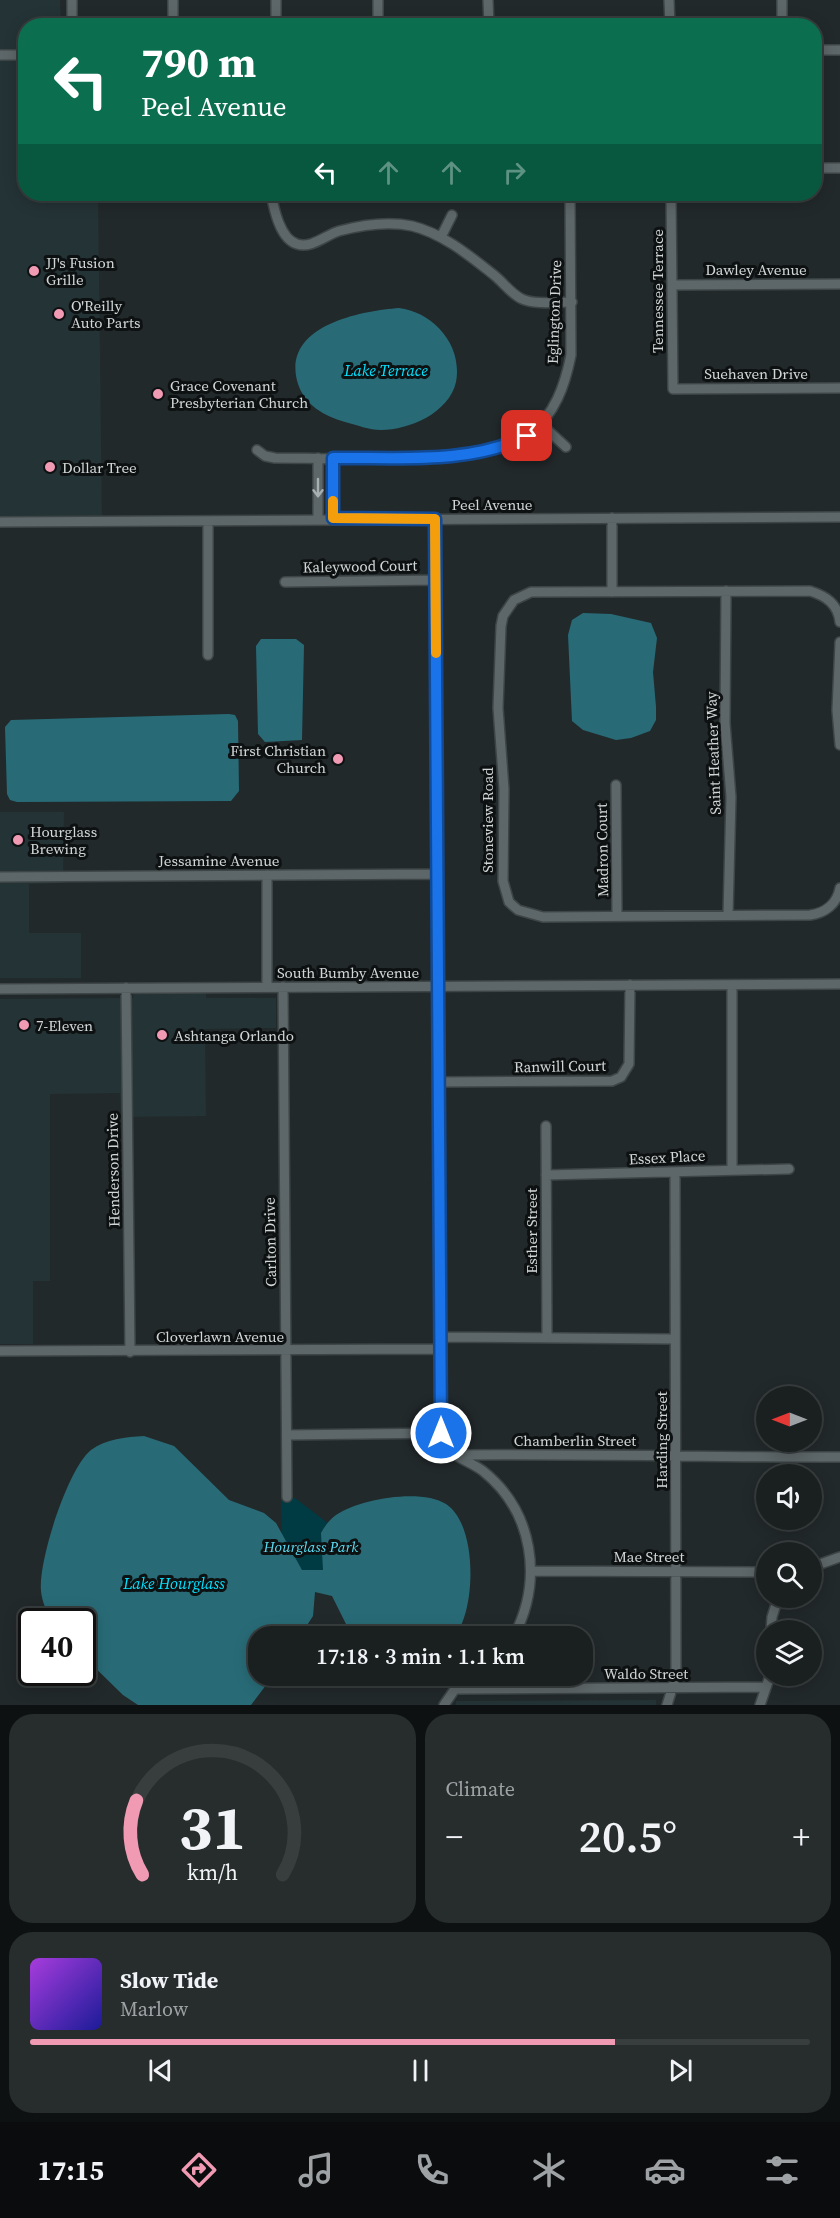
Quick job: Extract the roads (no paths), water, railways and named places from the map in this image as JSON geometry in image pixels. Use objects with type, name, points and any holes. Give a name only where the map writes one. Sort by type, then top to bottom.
[{"type":"street","points":[[72,0],[72,18]]},
{"type":"street","points":[[173,0],[173,18]]},
{"type":"street","points":[[276,0],[276,18]]},
{"type":"street","points":[[378,0],[378,18]]},
{"type":"street","points":[[489,0],[489,18]]},
{"type":"street","points":[[669,0],[670,18]]},
{"type":"street","points":[[782,0],[782,18]]},
{"type":"street","points":[[822,50],[840,50]]},
{"type":"street","points":[[0,55],[18,55]]},
{"type":"street","points":[[822,168],[840,168]]},
{"type":"street","points":[[272,201],[282,230],[290,241],[298,245],[308,245],[337,231],[385,224],[412,226],[441,237],[494,275],[521,298],[572,302]]},
{"type":"street","name":"Eglington Drive","points":[[541,424],[552,409],[567,374],[571,355],[570,201]]},
{"type":"street","name":"Tennessee Terrace","points":[[672,201],[673,389]]},
{"type":"street","points":[[441,237],[452,215]]},
{"type":"street","name":"Dawley Avenue","points":[[672,285],[840,284]]},
{"type":"street","name":"Suehaven Drive","points":[[673,389],[840,388]]},
{"type":"street","points":[[257,450],[265,456],[275,458],[466,455],[510,444],[527,436],[541,424],[566,447]]},
{"type":"street","points":[[318,458],[318,519]]},
{"type":"street","points":[[333,458],[333,518]]},
{"type":"street","name":"Peel Avenue","points":[[0,522],[333,518],[840,517]]},
{"type":"street","points":[[612,518],[612,592]]},
{"type":"street","points":[[435,519],[441,1433],[442,1443],[455,1455],[481,1469],[512,1502],[530,1548],[532,1571],[524,1617],[519,1626]]},
{"type":"street","points":[[208,521],[208,655]]},
{"type":"street","name":"Kaleywood Court","points":[[285,582],[436,580]]},
{"type":"street","name":"Saint Heather Way","points":[[726,591],[725,723],[731,798],[728,915]]},
{"type":"street","name":"Stoneview Road","points":[[840,622],[835,606],[819,594],[799,591],[531,592],[514,600],[503,616],[498,708],[504,789],[503,881],[509,902],[518,910],[535,916],[819,913],[835,902],[840,888]]},
{"type":"street","points":[[840,642],[837,710],[840,744]]},
{"type":"street","name":"Madron Court","points":[[616,785],[617,915]]},
{"type":"street","points":[[267,874],[267,987]]},
{"type":"street","name":"Jessamine Avenue","points":[[0,877],[438,874]]},
{"type":"street","name":"South Bumby Avenue","points":[[0,988],[840,984]]},
{"type":"street","name":"Ranwill Court","points":[[440,1082],[612,1081],[621,1077],[629,1064],[630,985]]},
{"type":"street","points":[[732,985],[732,1170]]},
{"type":"street","name":"Carlton Drive","points":[[283,987],[287,1497]]},
{"type":"street","name":"Henderson Drive","points":[[126,988],[130,1352]]},
{"type":"street","name":"Esther Street","points":[[546,1125],[547,1336]]},
{"type":"street","name":"Essex Place","points":[[546,1175],[675,1174],[684,1170],[789,1169]]},
{"type":"street","name":"Harding Street","points":[[667,1705],[676,1676],[675,1174]]},
{"type":"street","points":[[441,1337],[547,1336],[675,1339]]},
{"type":"street","name":"Cloverlawn Avenue","points":[[0,1351],[441,1349]]},
{"type":"street","points":[[287,1435],[441,1433]]},
{"type":"street","name":"Chamberlin Street","points":[[455,1455],[637,1454],[676,1457],[840,1457]]},
{"type":"street","points":[[822,1563],[840,1557]]},
{"type":"street","name":"Mae Street","points":[[532,1571],[756,1572]]},
{"type":"street","points":[[444,1705],[460,1686]]},
{"type":"street","points":[[760,1705],[764,1687]]},
{"type":"street","name":"Waldo Street","points":[[455,1689],[764,1687]]},
{"type":"water","name":"Lake Terrace","points":[[399,308],[423,316],[434,323],[450,343],[457,368],[456,382],[445,403],[437,411],[415,423],[381,430],[337,420],[310,404],[298,384],[296,364],[301,348],[312,335],[327,325],[345,318]]},
{"type":"water","points":[[583,613],[611,614],[651,623],[657,638],[653,672],[656,720],[650,731],[631,738],[616,740],[583,730],[572,721],[568,635],[572,620]]},
{"type":"water","points":[[261,639],[296,639],[304,645],[302,740],[265,742],[258,734],[256,646]]},
{"type":"water","points":[[235,715],[238,721],[239,791],[231,801],[17,802],[10,800],[7,794],[5,727],[11,720]]},
{"type":"water","name":"Lake Hourglass","points":[[144,1436],[174,1446],[229,1500],[264,1513],[276,1523],[302,1570],[323,1570],[321,1533],[331,1519],[346,1509],[374,1500],[406,1496],[435,1499],[446,1504],[456,1515],[464,1530],[468,1548],[470,1588],[460,1626],[347,1626],[332,1596],[315,1592],[313,1616],[306,1626],[248,1626],[248,1686],[265,1686],[251,1705],[138,1705],[123,1695],[96,1669],[96,1608],[46,1608],[41,1591],[41,1577],[49,1538],[73,1475],[91,1450],[103,1443]]},
{"type":"place","name":"JJ's Fusion Grille","points":[[34,271]]},
{"type":"place","name":"O'Reilly Auto Parts","points":[[59,314]]},
{"type":"place","name":"Grace Covenant Presbyterian Church","points":[[158,394]]},
{"type":"place","name":"Dollar Tree","points":[[50,467]]},
{"type":"place","name":"First Christian Church","points":[[338,759]]},
{"type":"place","name":"Hourglass Brewing","points":[[18,840]]},
{"type":"place","name":"7-Eleven","points":[[24,1025]]},
{"type":"place","name":"Ashtanga Orlando","points":[[162,1035]]},
{"type":"park label","name":"Hourglass Park","points":[[311,1546]]}]
